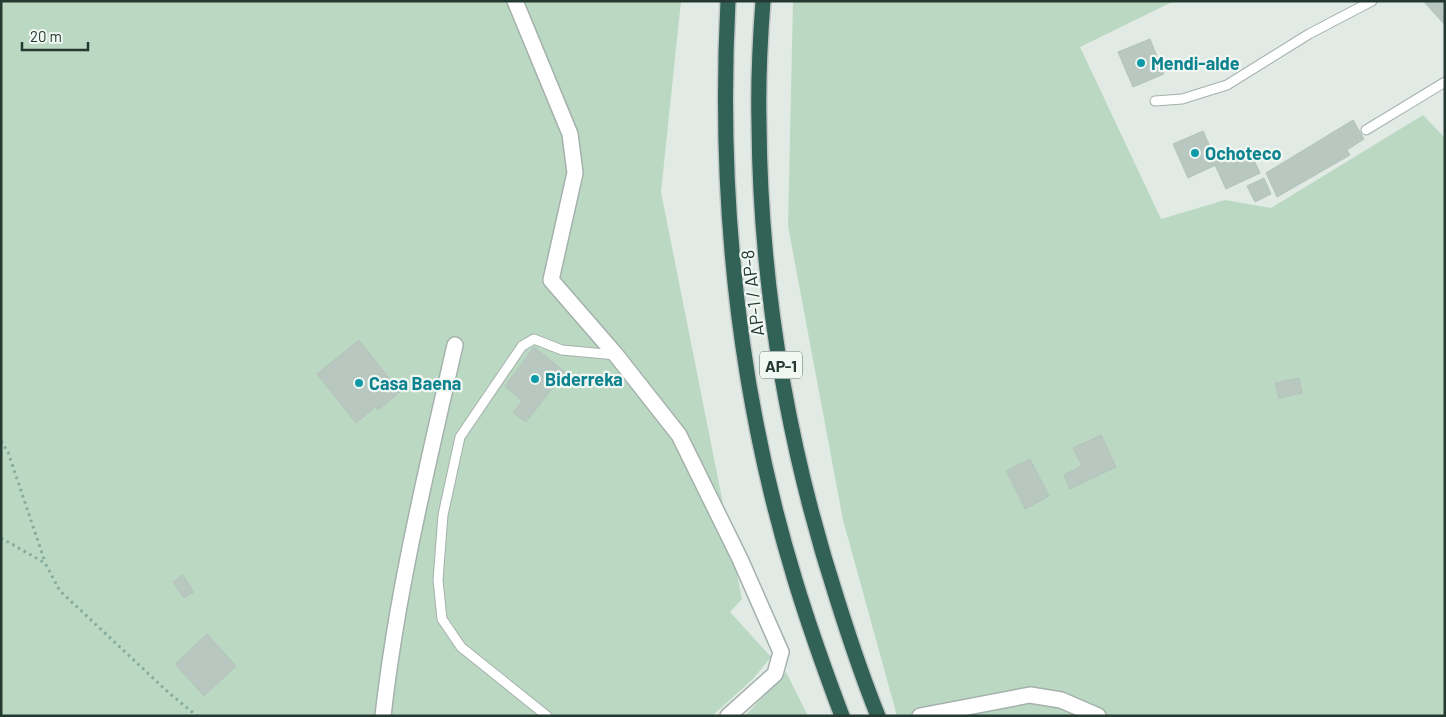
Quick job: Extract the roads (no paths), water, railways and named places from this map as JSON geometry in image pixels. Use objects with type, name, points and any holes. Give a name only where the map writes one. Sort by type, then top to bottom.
[{"type":"highway","name":"AP-1 / AP-8","points":[[728,1],[725,123],[728,200],[734,277],[744,354],[757,430],[774,505],[797,588],[818,653],[842,716]]},
{"type":"highway","name":"AP-1 / AP-8","points":[[763,1],[759,123],[762,198],[768,274],[790,423],[827,569],[850,641],[878,716]]},
{"type":"street","points":[[515,1],[570,134],[575,173],[551,280],[616,356],[679,435],[740,559],[781,652],[775,674],[728,716]]},
{"type":"street","points":[[383,716],[389,662],[419,503],[455,345]]},
{"type":"street","points":[[920,716],[1030,694],[1061,700],[1098,716]]},
{"type":"lane","points":[[1155,101],[1182,100],[1227,84],[1309,34],[1372,1]]},
{"type":"lane","points":[[1366,130],[1445,82]]},
{"type":"lane","points":[[546,716],[461,647],[442,619],[438,580],[443,515],[460,437],[522,346],[534,339],[562,350],[616,356]]},
{"type":"place","name":"Mendi-alde","points":[[1141,63]]},
{"type":"place","name":"Ochoteco","points":[[1195,153]]},
{"type":"place","name":"Biderreka","points":[[535,379]]},
{"type":"place","name":"Casa Baena","points":[[359,383]]}]
